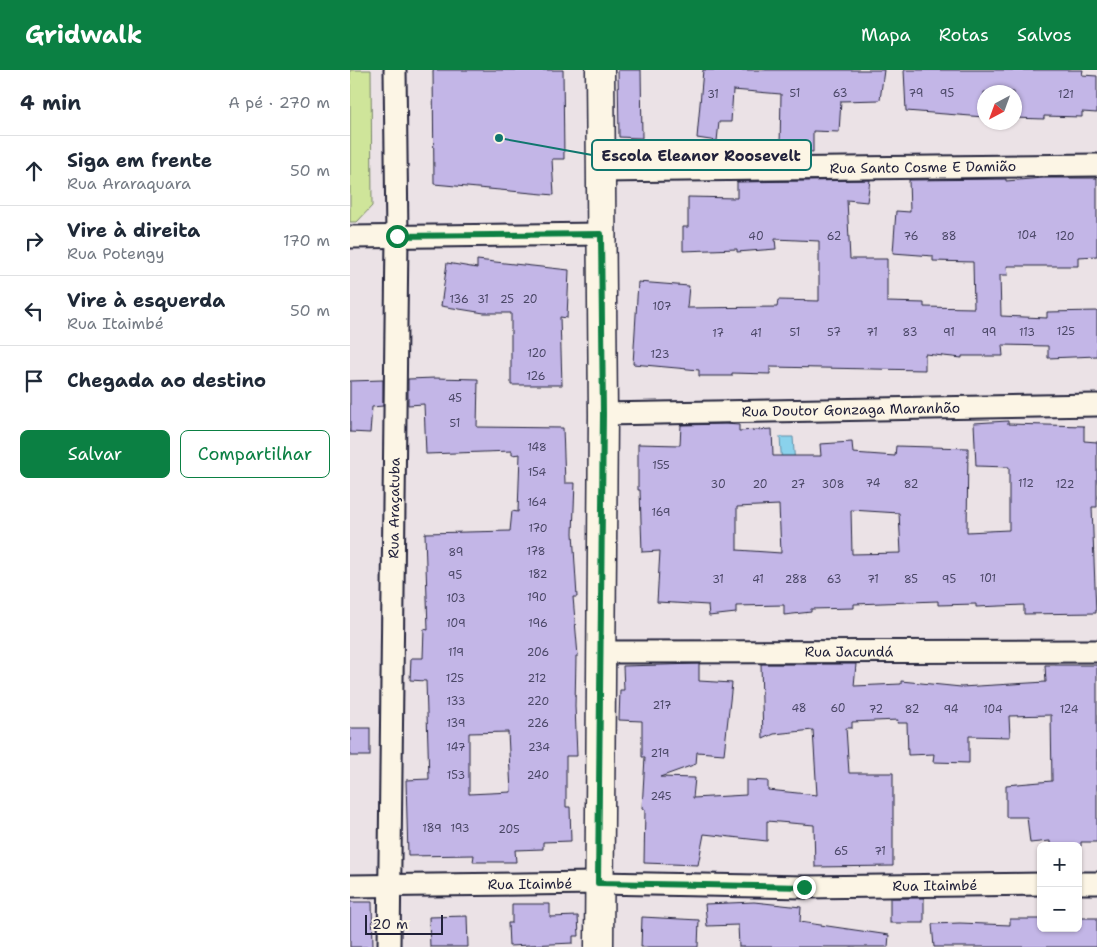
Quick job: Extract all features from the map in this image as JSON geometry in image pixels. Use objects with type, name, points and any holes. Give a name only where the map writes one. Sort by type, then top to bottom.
[{"type":"main road","points":[[599,947],[603,414],[600,70]]},
{"type":"street","name":"Rua Araçatuba","points":[[389,947],[397,236],[395,70]]},
{"type":"street","name":"Rua Santo Cosme E Damião","points":[[601,171],[1097,166]]},
{"type":"street","points":[[350,237],[601,234]]},
{"type":"street","name":"Rua Doutor Gonzaga Maranhão","points":[[603,414],[1097,405]]},
{"type":"street","name":"Rua Jacundá","points":[[601,652],[1097,651]]},
{"type":"street","name":"Rua Itaimbé","points":[[350,886],[598,883],[804,887],[1037,884]]},
{"type":"street","points":[[1082,883],[1097,883]]},
{"type":"green space","points":[[350,70],[371,70],[372,206],[357,222],[350,222]]},
{"type":"water","points":[[780,437],[793,437],[795,466],[782,467]]},
{"type":"building","points":[[433,70],[563,70],[564,159],[552,159],[554,195],[434,184]]},
{"type":"building","points":[[618,70],[641,70],[642,138],[619,137]]},
{"type":"building","points":[[703,70],[884,70],[880,100],[841,101],[839,132],[813,131],[813,152],[780,148],[781,94],[733,90],[731,122],[719,122],[717,141],[697,138]]},
{"type":"building","points":[[904,70],[1083,70],[1082,75],[1097,76],[1097,113],[1082,112],[1082,117],[1044,116],[1044,119],[1022,118],[1022,85],[977,85],[977,116],[906,111]]},
{"type":"building","points":[[1043,178],[1097,178],[1097,256],[1078,257],[1078,266],[1007,266],[1008,275],[1000,275],[1001,316],[1047,318],[1047,312],[1097,311],[1097,356],[1048,358],[1048,346],[1002,345],[1003,356],[962,356],[962,358],[925,354],[925,370],[770,367],[770,374],[732,373],[732,376],[699,376],[699,370],[633,364],[638,282],[689,286],[687,308],[777,307],[778,300],[819,301],[819,241],[775,239],[776,249],[737,252],[737,249],[683,251],[683,227],[688,227],[688,197],[737,198],[737,182],[870,180],[867,202],[847,200],[850,259],[887,259],[887,302],[924,303],[924,307],[974,308],[973,262],[933,261],[933,256],[893,253],[896,211],[910,212],[909,180],[1006,179],[1006,181]]},
{"type":"building","points":[[477,260],[569,270],[567,318],[560,317],[562,385],[511,385],[511,313],[484,313],[441,306],[447,263],[477,268]]},
{"type":"building","points":[[408,379],[478,379],[477,427],[563,428],[565,483],[575,483],[573,533],[577,597],[573,597],[578,656],[576,656],[575,706],[577,756],[566,756],[566,807],[570,807],[571,841],[543,842],[543,849],[515,850],[516,862],[473,862],[474,855],[408,856],[406,780],[429,779],[426,681],[410,680],[411,658],[423,658],[424,629],[428,630],[425,533],[510,531],[512,511],[518,512],[520,454],[512,455],[512,451],[426,454],[424,404],[408,405]],"holes":[[[508,732],[511,792],[469,794],[469,733]]]},
{"type":"building","points":[[383,380],[383,406],[372,407],[370,433],[350,432],[350,381]]},
{"type":"building","points":[[1008,421],[1008,424],[1084,426],[1084,441],[1097,442],[1097,507],[1092,507],[1096,613],[1024,614],[1024,605],[976,607],[976,604],[938,605],[938,601],[854,604],[854,608],[811,609],[811,612],[784,615],[784,605],[736,606],[736,613],[709,616],[708,605],[657,602],[660,551],[642,552],[640,490],[638,490],[638,444],[680,445],[681,425],[725,424],[739,425],[739,431],[772,429],[773,456],[821,456],[820,444],[852,442],[853,453],[895,456],[896,446],[968,448],[967,532],[1009,530],[1009,467],[976,466],[974,423]],"holes":[[[779,505],[781,553],[737,550],[737,507]],[[851,510],[899,513],[901,553],[852,554]]]},
{"type":"building","points":[[699,664],[699,681],[732,683],[724,754],[697,752],[696,764],[660,777],[695,778],[693,798],[746,795],[746,780],[768,781],[768,790],[817,795],[813,730],[774,734],[763,739],[761,664],[856,664],[854,686],[901,684],[901,681],[961,687],[1046,682],[1045,665],[1097,665],[1097,842],[1050,841],[1030,843],[1027,817],[1006,817],[1006,785],[1052,781],[1051,715],[1009,716],[1010,737],[969,736],[969,763],[933,762],[934,754],[908,755],[907,723],[897,723],[898,720],[852,722],[852,728],[846,728],[849,773],[893,773],[893,866],[815,867],[814,825],[767,821],[767,841],[704,834],[698,865],[644,863],[645,809],[642,809],[645,757],[642,757],[642,721],[619,720],[620,690],[624,690],[623,666]]},
{"type":"building","points":[[350,728],[370,728],[370,756],[350,756]]},
{"type":"building","points":[[890,898],[924,898],[924,923],[890,923]]},
{"type":"building","points":[[350,902],[372,902],[373,947],[350,947]]},
{"type":"building","points":[[754,902],[801,907],[800,922],[889,935],[888,947],[739,947],[738,925],[707,926],[705,904]]},
{"type":"building","points":[[512,904],[550,904],[550,917],[578,916],[579,936],[573,936],[573,943],[509,946],[508,923],[512,923]]},
{"type":"building","points":[[467,916],[468,947],[430,947],[429,917]]},
{"type":"building","points":[[642,917],[699,920],[698,947],[641,947]]},
{"type":"building","points":[[1082,918],[1097,918],[1097,947],[934,947],[932,924],[1010,925],[1010,919],[1037,919],[1037,932],[1082,932]]},
{"type":"place","name":"Escola Eleanor Roosevelt","points":[[499,138]]},
{"type":"route","points":[[397,236],[601,234],[603,414],[598,883],[804,887]]}]
